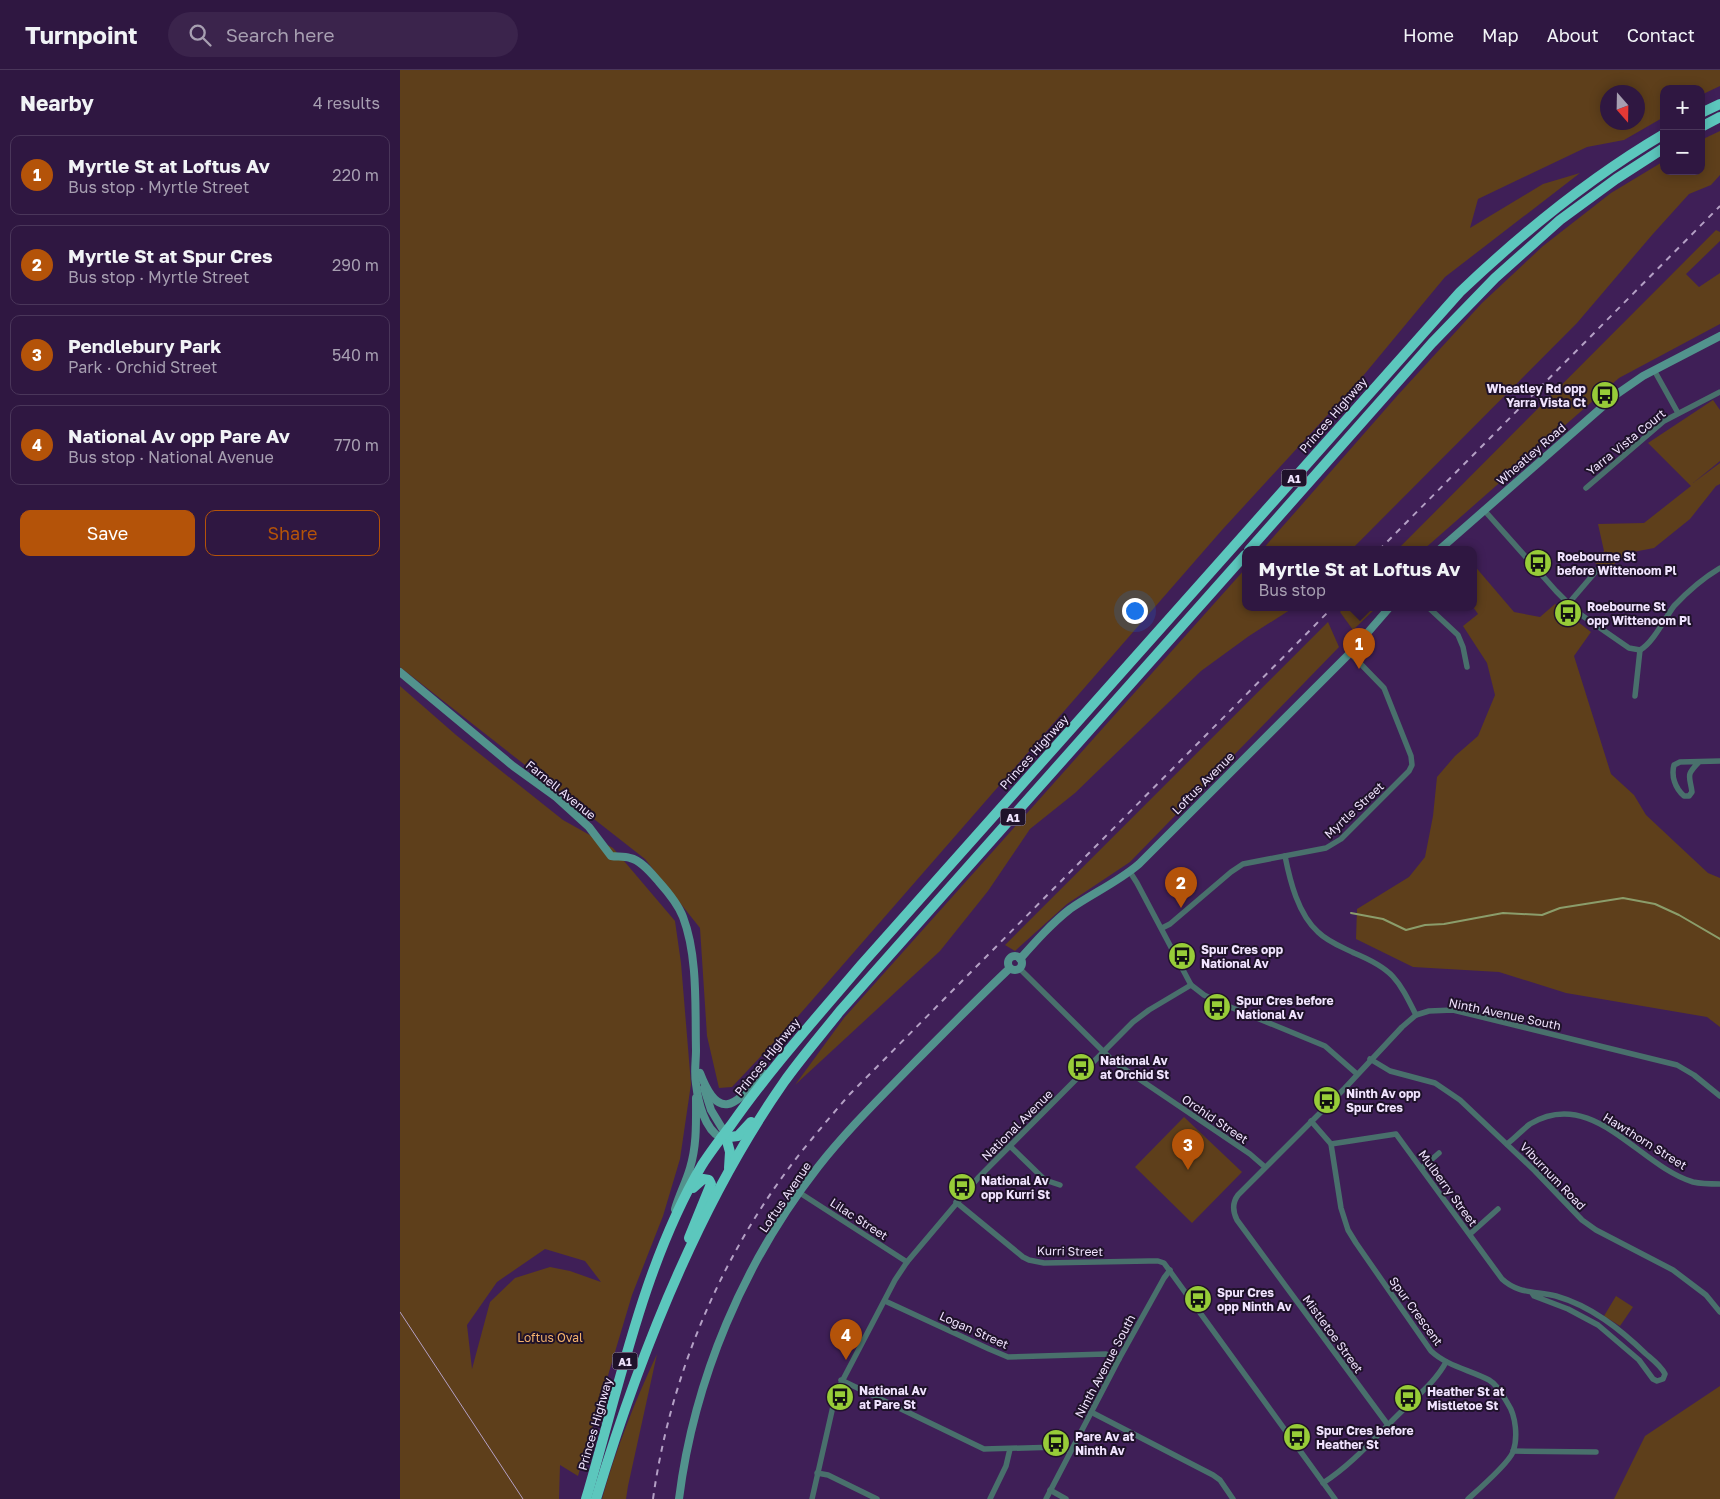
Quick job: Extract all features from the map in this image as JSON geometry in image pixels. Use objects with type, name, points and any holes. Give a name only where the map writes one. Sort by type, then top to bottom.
[{"type":"highway","points":[[1705,112],[1720,104]]},
{"type":"highway","points":[[1705,124],[1720,116]]},
{"type":"highway","name":"Princes Highway","points":[[586,1499],[644,1298],[672,1225],[703,1164],[749,1099],[785,1053],[1460,292],[1546,214],[1613,166],[1660,137]]},
{"type":"highway","name":"A1","points":[[1254,546],[1432,344],[1494,278],[1567,215],[1616,179],[1660,151]]},
{"type":"highway","name":"Princes Highway","points":[[596,1499],[626,1409],[682,1264],[742,1148],[784,1081],[840,1011],[1242,558]]},
{"type":"highway","points":[[726,1177],[730,1158],[724,1136],[736,1137],[743,1133],[755,1115],[784,1081]]},
{"type":"highway","points":[[682,1264],[690,1233],[710,1188],[710,1182],[702,1180],[687,1194]]},
{"type":"street","name":"Wheatley Road","points":[[1444,546],[1617,394],[1654,370],[1720,336]]},
{"type":"street","name":"Yarra Vista Court","points":[[1654,370],[1678,413]]},
{"type":"street","name":"Yarra Vista Court","points":[[1586,488],[1654,428],[1678,413],[1720,392]]},
{"type":"street","points":[[1484,510],[1568,604],[1593,624],[1629,648],[1640,650],[1647,645],[1665,619],[1687,593],[1705,577],[1720,568]]},
{"type":"street","points":[[1568,604],[1598,569]]},
{"type":"street","name":"Loftus Avenue","points":[[1020,958],[1069,910],[1130,872],[1350,653],[1386,611]]},
{"type":"street","points":[[1432,611],[1458,635],[1464,647],[1467,667]]},
{"type":"street","points":[[1635,696],[1640,650]]},
{"type":"street","name":"Myrtle Street","points":[[1162,928],[1174,921],[1236,868],[1252,861],[1332,846],[1407,774],[1412,765],[1411,756],[1384,688],[1350,653]]},
{"type":"street","name":"Farnell Avenue","points":[[400,672],[513,766],[562,803],[589,827],[611,856],[632,858],[647,869],[665,889],[683,916],[692,953],[696,1052],[695,1082],[698,1097],[707,1121],[715,1134],[724,1136]]},
{"type":"street","points":[[1699,762],[1689,777],[1692,792],[1688,796],[1684,796],[1675,783],[1672,773],[1674,767],[1680,762],[1697,760],[1699,762],[1720,761]]},
{"type":"street","points":[[1284,856],[1288,873],[1308,921],[1318,932],[1334,944],[1383,967],[1401,986],[1416,1016]]},
{"type":"street","points":[[1130,872],[1162,928],[1191,985],[1209,998],[1325,1046],[1357,1074]]},
{"type":"street","points":[[1014,956],[1020,958],[1022,965],[1016,970],[1010,968],[1008,964],[1010,958],[1014,956]]},
{"type":"street","name":"Loftus Avenue","points":[[679,1499],[689,1440],[719,1341],[752,1270],[779,1223],[818,1168],[874,1102],[1010,968]]},
{"type":"street","name":"Orchid Street","points":[[1019,968],[1114,1062],[1250,1154],[1265,1167]]},
{"type":"street","name":"National Avenue","points":[[812,1499],[841,1380],[895,1280],[907,1262],[956,1202],[1104,1052],[1141,1016],[1191,985]]},
{"type":"street","name":"Ninth Avenue South","points":[[1234,1203],[1238,1195],[1402,1027],[1416,1016],[1429,1011],[1453,1010],[1664,1061],[1686,1069],[1720,1096]]},
{"type":"street","name":"Farnell Avenue","points":[[696,1052],[708,1104],[724,1136]]},
{"type":"street","points":[[700,1073],[706,1088],[714,1100],[722,1104],[729,1104],[742,1096],[785,1053]]},
{"type":"street","name":"Viburnum Road","points":[[1370,1059],[1390,1071],[1435,1083],[1447,1090],[1507,1144],[1582,1220],[1596,1230],[1673,1270],[1706,1295],[1720,1312]]},
{"type":"street","points":[[672,1225],[676,1204],[691,1167],[694,1153],[696,1131],[695,1082]]},
{"type":"street","name":"Hawthorn Street","points":[[1507,1144],[1529,1125],[1539,1120],[1562,1115],[1583,1117],[1603,1124],[1683,1178],[1702,1184],[1720,1184]]},
{"type":"street","points":[[1311,1121],[1331,1144]]},
{"type":"street","name":"Mulberry Street","points":[[1331,1144],[1396,1134],[1502,1279],[1514,1288],[1567,1300],[1601,1317],[1633,1342],[1661,1368],[1665,1374],[1663,1379],[1657,1381],[1653,1379],[1639,1360],[1598,1324],[1568,1309],[1534,1296],[1532,1293]]},
{"type":"street","name":"Spur Crescent","points":[[1331,1144],[1341,1208],[1348,1230],[1356,1244],[1431,1351],[1446,1362],[1490,1381],[1498,1388],[1515,1416],[1514,1451]]},
{"type":"street","points":[[1010,1146],[1045,1180],[1060,1185]]},
{"type":"street","points":[[1422,1168],[1439,1153]]},
{"type":"street","name":"Lilac Street","points":[[800,1193],[907,1262]]},
{"type":"street","name":"Kurri Street","points":[[956,1202],[1023,1257],[1030,1260],[1044,1263],[1158,1261],[1164,1263],[1170,1270]]},
{"type":"street","name":"Mistletoe Street","points":[[1234,1203],[1234,1214],[1237,1220],[1388,1425]]},
{"type":"street","points":[[1470,1234],[1498,1209]]},
{"type":"street","points":[[1170,1270],[1335,1499]]},
{"type":"street","name":"Ninth Avenue South","points":[[1046,1499],[1119,1359],[1170,1270]]},
{"type":"street","name":"Logan Street","points":[[885,1300],[989,1350],[1008,1357],[1106,1354],[1119,1359]]},
{"type":"street","points":[[1323,1483],[1358,1455],[1440,1373],[1446,1362]]},
{"type":"street","points":[[841,1380],[974,1446],[984,1449],[1010,1450],[1059,1447],[1070,1451]]},
{"type":"street","points":[[1091,1412],[1213,1475],[1220,1480],[1233,1499]]},
{"type":"street","points":[[990,1499],[1006,1466],[1010,1450]]},
{"type":"street","points":[[1468,1499],[1506,1462],[1514,1451],[1596,1452]]},
{"type":"street","points":[[818,1473],[876,1499]]},
{"type":"street","points":[[1050,1490],[1066,1499]]},
{"type":"green space","points":[[400,70],[1720,70],[1720,86],[1705,93],[1705,85],[1660,85],[1660,119],[1645,128],[1645,85],[1600,85],[1600,130],[1641,130],[1624,140],[1587,147],[1478,199],[1470,228],[1543,184],[1580,173],[1445,277],[1358,382],[1222,530],[793,1022],[732,1087],[719,1088],[707,1036],[700,928],[645,859],[400,667]]},
{"type":"green space","points":[[1720,131],[1720,175],[1711,185],[1689,194],[1577,323],[1355,546],[1266,546],[1397,396],[1482,303],[1543,246],[1611,193],[1660,163],[1660,175],[1705,175],[1705,138]]},
{"type":"green space","points":[[1716,230],[1720,232],[1720,241],[1686,274],[1699,287],[1720,273],[1720,324],[1619,378],[1428,546],[1401,546]]},
{"type":"green space","points":[[1713,400],[1720,410],[1720,461],[1693,483],[1720,463],[1720,484],[1716,486],[1690,519],[1654,548],[1628,553],[1607,570],[1595,563],[1604,551],[1598,524],[1644,523],[1691,486],[1648,443]]},
{"type":"green space","points":[[1477,569],[1514,612],[1540,617],[1555,604],[1591,632],[1574,656],[1611,774],[1634,795],[1646,815],[1708,873],[1720,878],[1720,1027],[1707,1017],[1566,993],[1499,972],[1413,967],[1356,939],[1357,909],[1409,877],[1425,857],[1433,816],[1437,777],[1455,756],[1478,736],[1495,695],[1487,663],[1463,626],[1478,614],[1476,611]]},
{"type":"green space","points":[[1242,572],[1242,611],[1288,611],[1249,636],[1201,671],[1075,793],[1030,829],[988,891],[940,951],[795,1085],[844,1018]]},
{"type":"green space","points":[[1341,611],[1373,611],[1353,630]]},
{"type":"green space","points":[[1328,622],[1339,647],[1130,862],[1067,904],[1015,951],[1005,945]]},
{"type":"green space","name":"Loftus Oval","points":[[400,686],[456,735],[563,820],[613,848],[675,921],[681,963],[691,1084],[680,1159],[663,1216],[632,1295],[578,1476],[560,1465],[559,1499],[400,1499]],"holes":[[[545,1249],[585,1261],[601,1282],[570,1271],[550,1267],[515,1278],[490,1302],[472,1369],[467,1325],[497,1282]]]},
{"type":"green space","points":[[1184,1117],[1242,1172],[1192,1223],[1135,1167]]},
{"type":"green space","points":[[1616,1296],[1633,1307],[1620,1326],[1604,1316]]},
{"type":"green space","points":[[657,1354],[626,1499],[602,1499],[626,1425]]},
{"type":"green space","points":[[1720,1386],[1720,1499],[1614,1499],[1645,1436]]},
{"type":"waterway","points":[[1351,913],[1383,919],[1406,930],[1425,925],[1444,924],[1503,913],[1542,915],[1560,908],[1623,898],[1655,904],[1679,915],[1720,939]]},
{"type":"tram line","points":[[400,1312],[523,1499]]},
{"type":"railway","points":[[1383,546],[1720,206]]},
{"type":"railway","points":[[653,1499],[660,1456],[671,1412],[699,1328],[717,1287],[738,1247],[793,1162],[848,1096],[1329,611]]},
{"type":"place","name":"Wheatley Rd opp Yarra Vista Ct","points":[[1605,395]]},
{"type":"place","name":"Roebourne St before Wittenoom Pl","points":[[1538,563]]},
{"type":"place","name":"Roebourne St opp Wittenoom Pl","points":[[1568,613]]},
{"type":"place","name":"Myrtle St at Loftus Av","points":[[1359,669]]},
{"type":"place","name":"Myrtle St at Spur Cres","points":[[1181,908]]},
{"type":"place","name":"Spur Cres opp National Av","points":[[1182,956]]},
{"type":"place","name":"Spur Cres before National Av","points":[[1217,1007]]},
{"type":"place","name":"National Av at Orchid St","points":[[1081,1067]]},
{"type":"place","name":"Ninth Av opp Spur Cres","points":[[1327,1100]]},
{"type":"place","name":"Pendlebury Park","points":[[1188,1170]]},
{"type":"place","name":"National Av opp Kurri St","points":[[962,1187]]},
{"type":"place","name":"Spur Cres opp Ninth Av","points":[[1198,1299]]},
{"type":"place","name":"National Av opp Pare Av","points":[[846,1360]]},
{"type":"place","name":"National Av at Pare St","points":[[840,1397]]},
{"type":"place","name":"Heather St at Mistletoe St","points":[[1408,1398]]},
{"type":"place","name":"Spur Cres before Heather St","points":[[1297,1437]]},
{"type":"place","name":"Pare Av at Ninth Av","points":[[1056,1443]]}]
